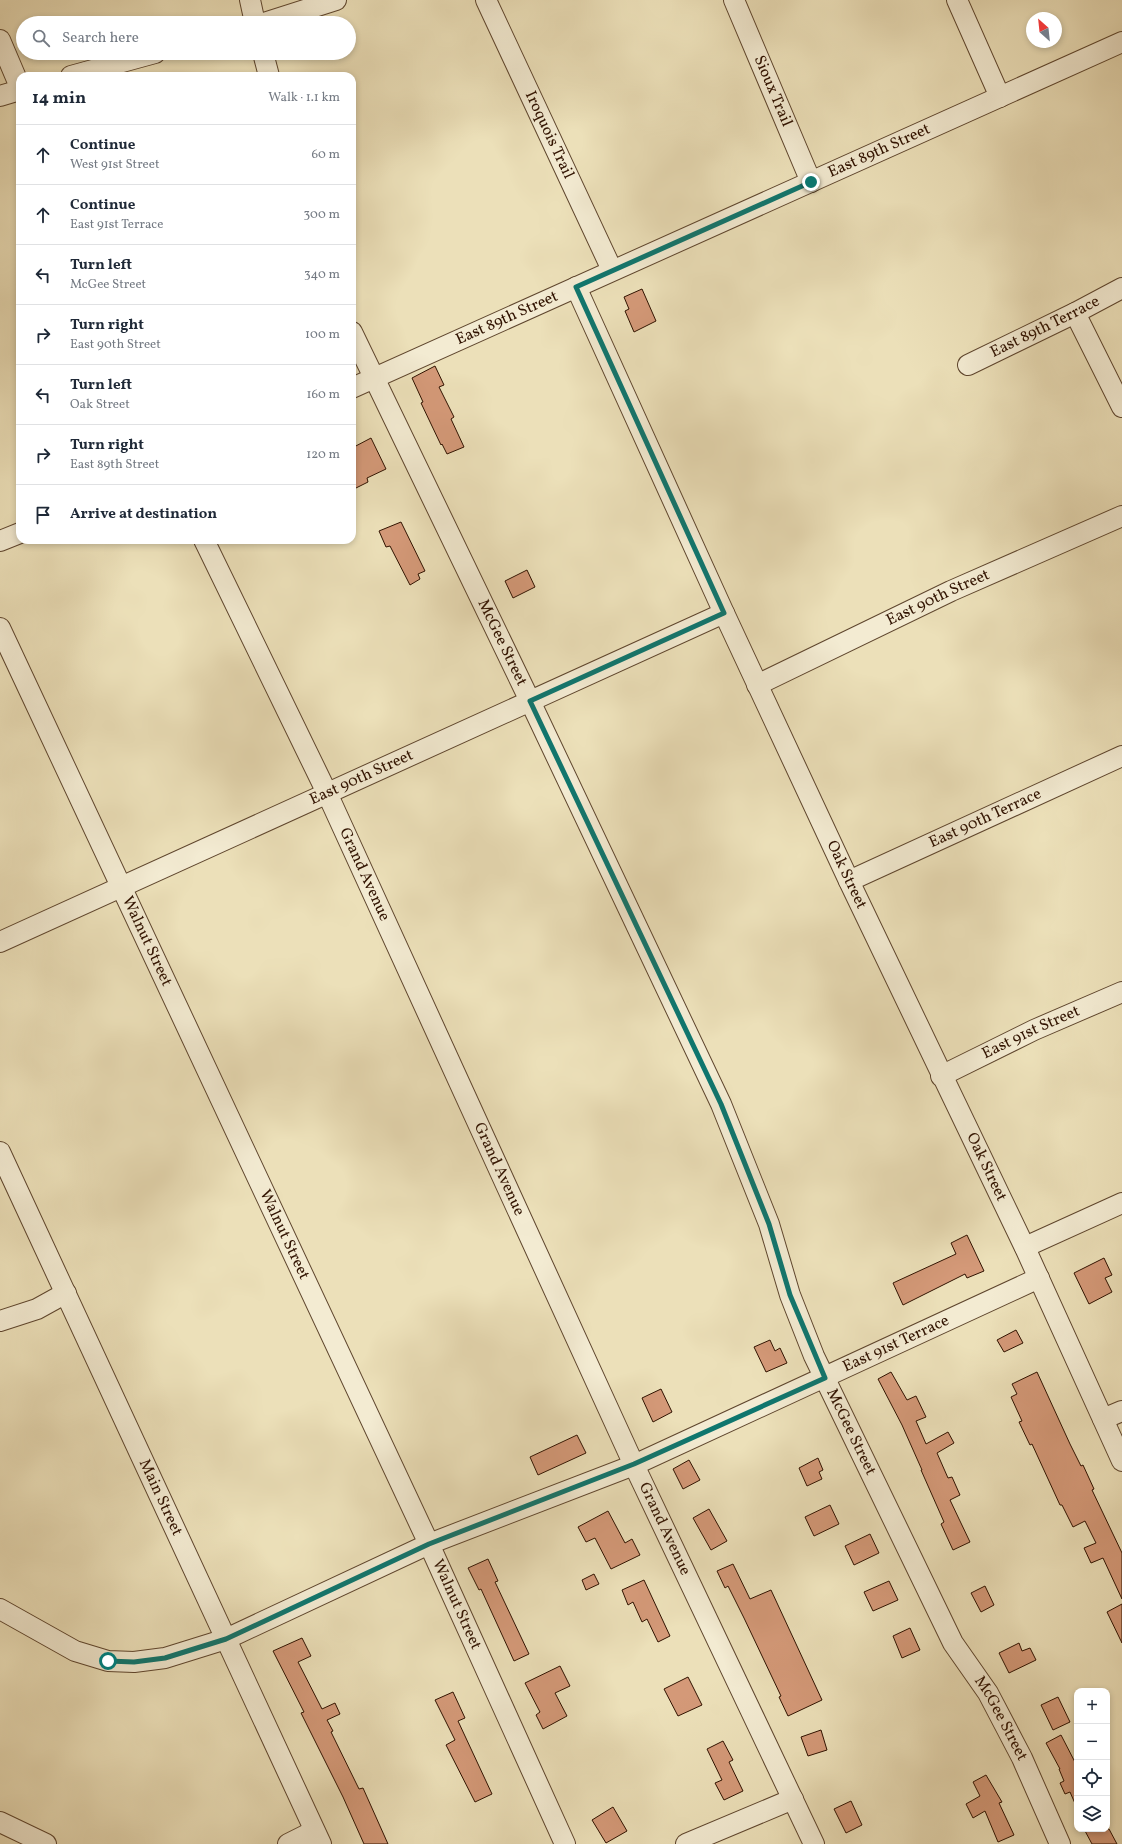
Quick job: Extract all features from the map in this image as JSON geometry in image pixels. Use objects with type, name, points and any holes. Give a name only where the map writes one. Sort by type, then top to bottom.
[{"type":"street","points":[[250,0],[253,16]]},
{"type":"street","points":[[286,16],[336,0]]},
{"type":"street","name":"Iroquois Trail","points":[[486,0],[612,270]]},
{"type":"street","name":"Sioux Trail","points":[[734,0],[811,182]]},
{"type":"street","points":[[957,0],[1000,97]]},
{"type":"street","points":[[0,40],[16,78]]},
{"type":"street","name":"East 89th Street","points":[[356,386],[1122,42]]},
{"type":"street","points":[[87,72],[130,60]]},
{"type":"street","points":[[264,60],[268,72]]},
{"type":"street","points":[[0,96],[16,91]]},
{"type":"street","name":"Oak Street","points":[[576,287],[757,684],[941,1076],[1025,1247],[1122,1461]]},
{"type":"street","name":"East 89th Terrace","points":[[968,365],[1075,313],[1122,288]]},
{"type":"street","points":[[1075,313],[1122,407]]},
{"type":"street","name":"McGee Street","points":[[356,340],[530,701],[721,1104],[769,1224],[790,1295],[825,1378],[953,1643],[988,1693],[1022,1758],[1060,1844]]},
{"type":"street","name":"East 90th Street","points":[[757,684],[950,591],[1122,516]]},
{"type":"street","points":[[0,541],[16,535]]},
{"type":"street","name":"Grand Avenue","points":[[206,544],[326,793],[634,1464],[814,1844]]},
{"type":"street","name":"East 90th Street","points":[[0,942],[724,613]]},
{"type":"street","name":"Walnut Street","points":[[0,628],[429,1544],[565,1844]]},
{"type":"street","name":"East 90th Terrace","points":[[849,881],[1122,756]]},
{"type":"street","name":"East 91st Street","points":[[941,1076],[1034,1030],[1122,992]]},
{"type":"street","name":"Main Street","points":[[0,1152],[318,1837]]},
{"type":"street","points":[[1025,1247],[1122,1203]]},
{"type":"street","name":"East 91st Terrace","points":[[0,1609],[75,1651],[108,1661],[134,1662],[165,1658],[226,1639],[429,1544],[634,1464],[825,1378],[1039,1278]]},
{"type":"street","points":[[0,1321],[37,1309],[66,1293]]},
{"type":"street","points":[[1103,1419],[1122,1411]]},
{"type":"street","points":[[686,1844],[793,1799]]},
{"type":"street","points":[[0,1822],[14,1837],[46,1844]]},
{"type":"street","points":[[288,1844],[318,1837]]},
{"type":"building","points":[[642,289],[656,321],[634,332],[625,311],[629,309],[624,297]]},
{"type":"building","points":[[435,366],[444,385],[439,387],[454,417],[451,419],[464,447],[447,454],[442,444],[441,445],[421,403],[423,402],[412,378]]},
{"type":"building","points":[[371,438],[386,469],[367,478],[368,482],[356,488],[356,446]]},
{"type":"building","points":[[401,522],[425,571],[418,574],[420,579],[410,585],[390,546],[386,547],[379,531]]},
{"type":"building","points":[[527,570],[535,587],[513,598],[505,581]]},
{"type":"building","points":[[967,1235],[984,1271],[967,1278],[965,1274],[903,1305],[893,1283],[956,1254],[951,1243]]},
{"type":"building","points":[[1104,1258],[1112,1275],[1105,1278],[1112,1292],[1089,1304],[1074,1273]]},
{"type":"building","points":[[1016,1330],[1023,1343],[1004,1352],[997,1340]]},
{"type":"building","points":[[770,1340],[775,1351],[780,1348],[787,1363],[766,1372],[754,1347]]},
{"type":"building","points":[[891,1372],[907,1400],[916,1396],[926,1417],[916,1421],[926,1444],[948,1432],[954,1443],[937,1453],[948,1478],[952,1477],[960,1495],[950,1500],[970,1542],[953,1550],[941,1524],[944,1522],[922,1470],[902,1425],[878,1379]]},
{"type":"building","points":[[1037,1372],[1070,1444],[1081,1466],[1083,1465],[1094,1489],[1092,1490],[1122,1553],[1122,1599],[1103,1558],[1091,1563],[1084,1548],[1096,1543],[1085,1521],[1073,1527],[1062,1505],[1060,1505],[1032,1444],[1030,1445],[1019,1422],[1022,1421],[1011,1397],[1017,1394],[1012,1384]]},
{"type":"building","points":[[661,1389],[672,1412],[653,1422],[642,1398]]},
{"type":"building","points":[[577,1435],[586,1453],[538,1475],[530,1457]]},
{"type":"building","points":[[818,1458],[823,1470],[819,1472],[822,1479],[807,1486],[799,1468]]},
{"type":"building","points":[[689,1460],[700,1480],[683,1489],[673,1469]]},
{"type":"building","points":[[830,1505],[839,1524],[814,1536],[805,1517]]},
{"type":"building","points":[[709,1509],[727,1541],[711,1550],[693,1518]]},
{"type":"building","points":[[608,1511],[625,1543],[632,1539],[640,1555],[611,1569],[595,1538],[586,1542],[578,1527]]},
{"type":"building","points":[[870,1534],[879,1553],[854,1565],[845,1546]]},
{"type":"building","points":[[488,1559],[498,1581],[495,1582],[529,1654],[514,1661],[481,1589],[479,1590],[468,1568]]},
{"type":"building","points":[[733,1564],[750,1599],[771,1590],[822,1700],[788,1716],[779,1697],[781,1696],[744,1618],[728,1586],[725,1588],[717,1571]]},
{"type":"building","points":[[594,1574],[599,1584],[586,1590],[582,1580]]},
{"type":"building","points":[[644,1580],[670,1636],[658,1642],[647,1619],[642,1622],[633,1602],[628,1605],[622,1590]]},
{"type":"building","points":[[889,1581],[898,1600],[873,1611],[864,1592]]},
{"type":"building","points":[[985,1586],[994,1605],[981,1612],[971,1593]]},
{"type":"building","points":[[1122,1604],[1122,1643],[1107,1612]]},
{"type":"building","points":[[910,1628],[920,1650],[902,1658],[893,1636]]},
{"type":"building","points":[[302,1638],[311,1656],[298,1662],[322,1709],[335,1703],[340,1714],[327,1720],[333,1731],[331,1732],[359,1789],[363,1788],[388,1844],[364,1844],[343,1797],[301,1713],[304,1712],[273,1651]]},
{"type":"building","points":[[1019,1643],[1022,1651],[1030,1648],[1036,1660],[1009,1673],[999,1653]]},
{"type":"building","points":[[560,1666],[570,1686],[555,1693],[567,1716],[543,1729],[536,1715],[540,1712],[525,1683]]},
{"type":"building","points":[[688,1677],[702,1705],[678,1716],[664,1689]]},
{"type":"building","points":[[453,1692],[465,1718],[458,1721],[492,1794],[475,1802],[446,1745],[455,1740],[435,1700]]},
{"type":"building","points":[[1058,1697],[1070,1722],[1053,1730],[1041,1705]]},
{"type":"building","points":[[821,1730],[827,1750],[808,1756],[801,1737]]},
{"type":"building","points":[[1061,1735],[1074,1760],[1074,1801],[1070,1792],[1065,1794],[1060,1783],[1064,1781],[1060,1769],[1046,1743]]},
{"type":"building","points":[[723,1741],[733,1760],[729,1762],[743,1791],[724,1800],[715,1783],[722,1780],[707,1749]]},
{"type":"building","points":[[986,1775],[1002,1802],[999,1803],[1014,1835],[998,1842],[985,1811],[973,1818],[966,1804],[980,1796],[973,1782]]},
{"type":"building","points":[[851,1801],[862,1825],[846,1833],[834,1809]]},
{"type":"building","points":[[613,1807],[627,1831],[606,1843],[592,1820]]},
{"type":"building","points":[[1110,1831],[1117,1844],[1092,1844],[1086,1832]]},
{"type":"route","points":[[108,1661],[134,1662],[165,1658],[226,1639],[429,1544],[634,1464],[825,1378],[814,1356],[790,1295],[769,1224],[721,1104],[530,701],[724,613],[576,287],[811,182]]}]
